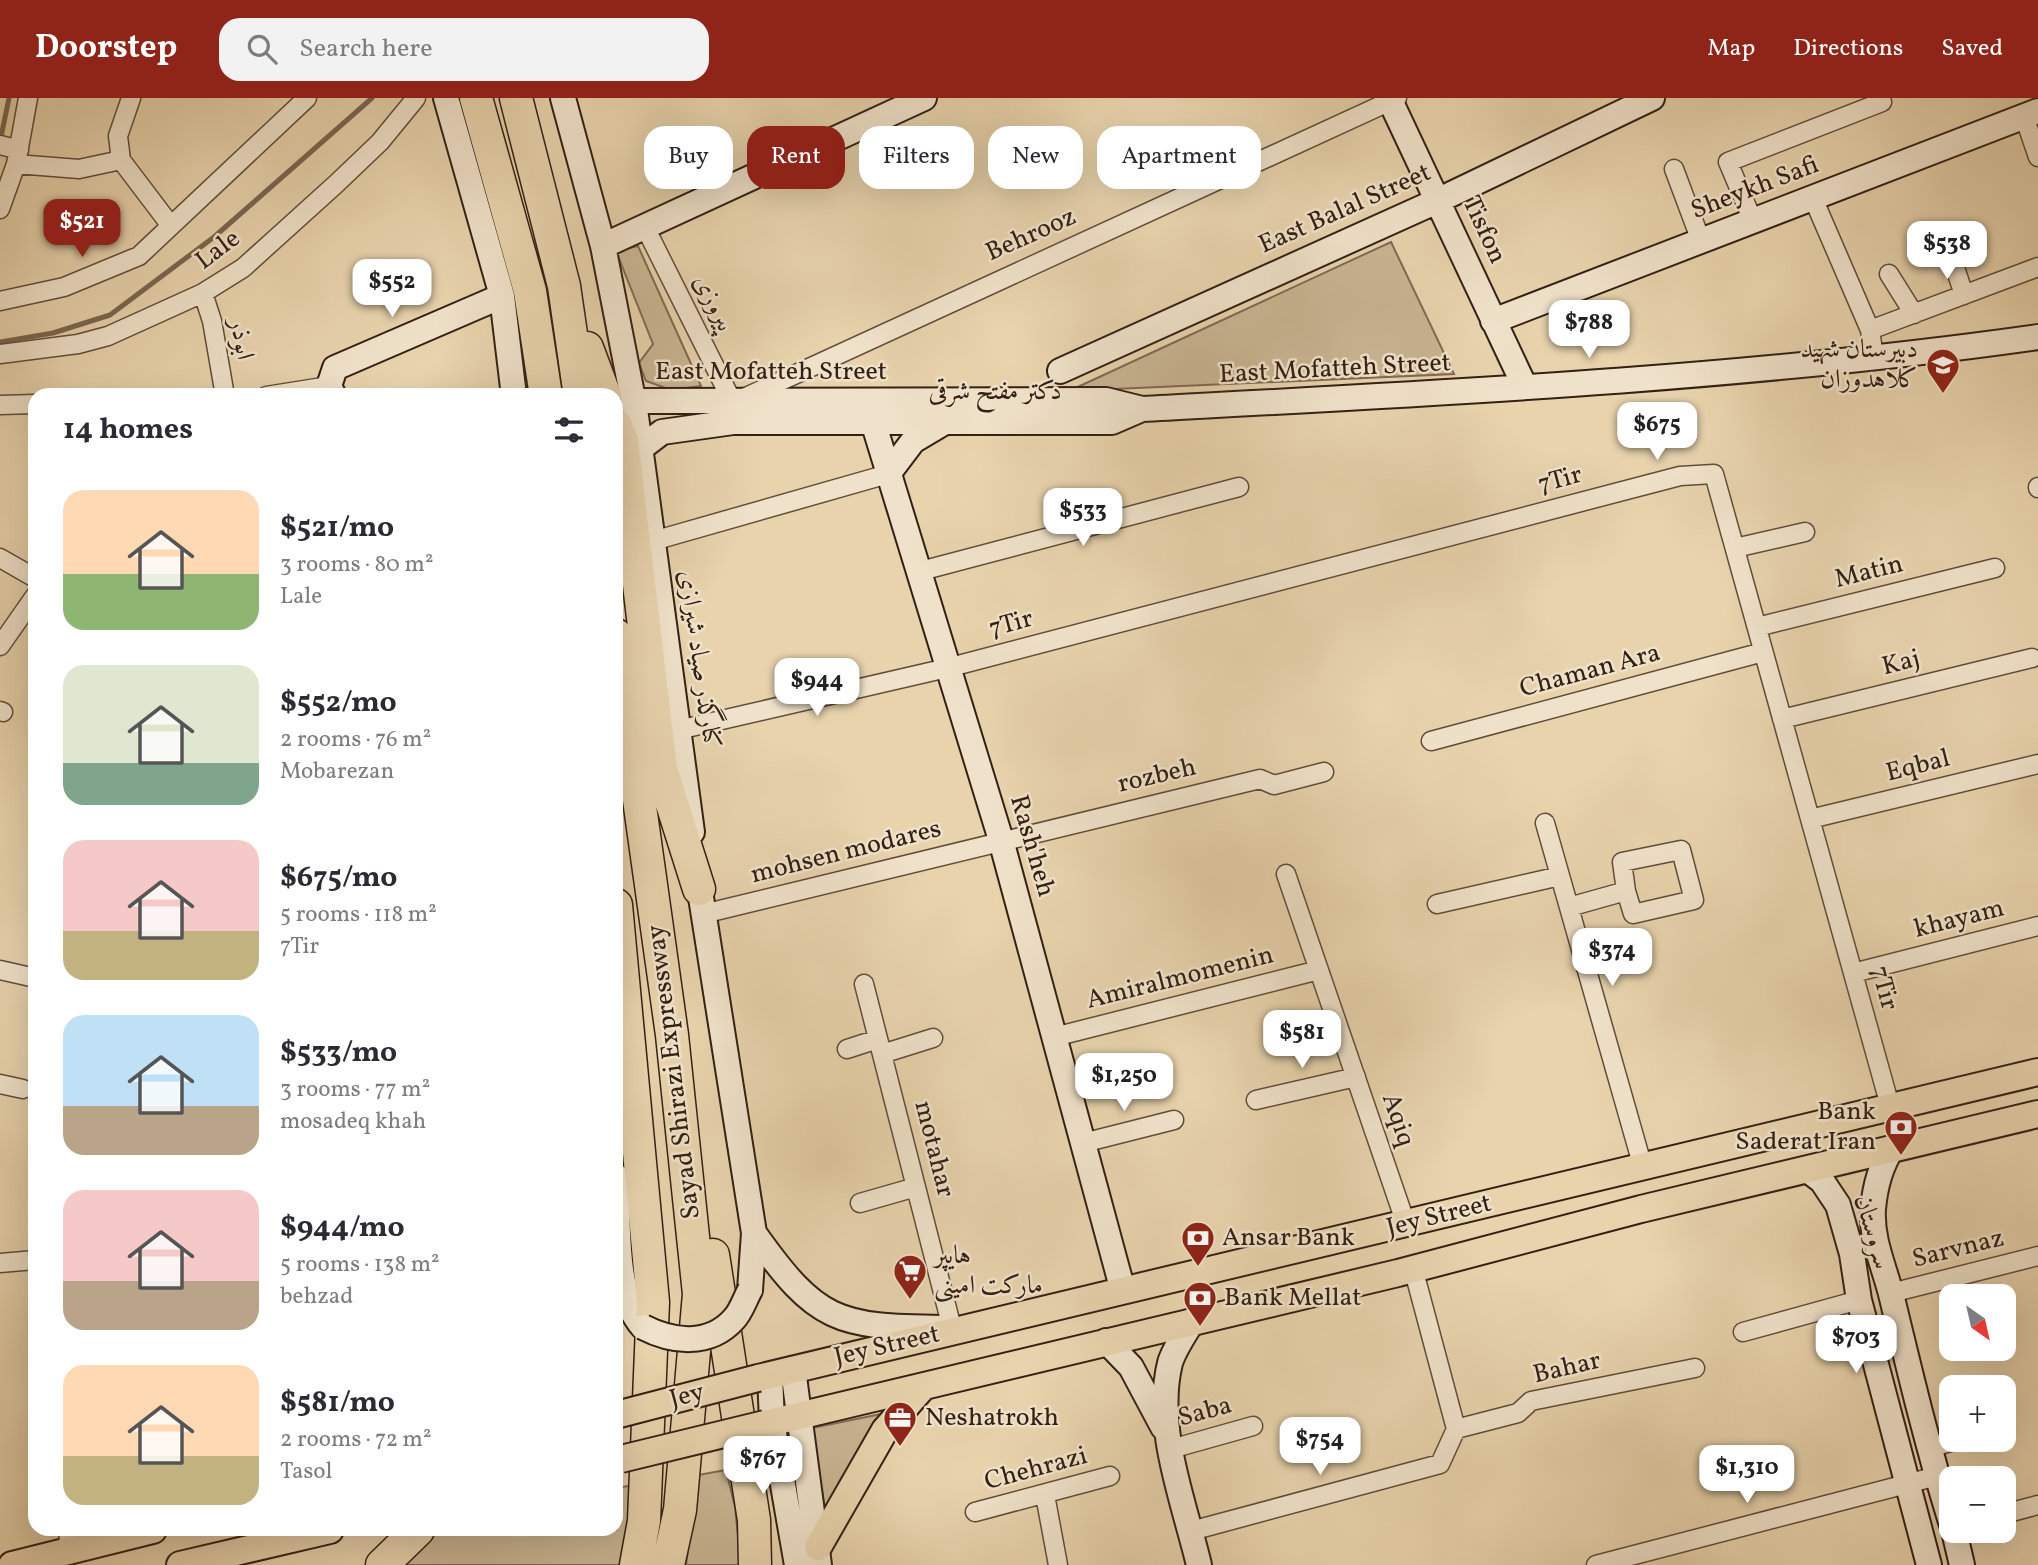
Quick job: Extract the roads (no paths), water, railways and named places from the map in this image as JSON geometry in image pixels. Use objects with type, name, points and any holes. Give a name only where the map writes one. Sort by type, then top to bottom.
[{"type":"highway","points":[[476,98],[536,388]]},
{"type":"highway","points":[[516,98],[564,286],[579,388]]},
{"type":"highway","points":[[564,286],[610,388]]},
{"type":"highway","points":[[516,294],[544,388]]},
{"type":"highway","points":[[623,448],[661,769],[701,902]]},
{"type":"highway","name":"Sayad Shirazi Expressway","points":[[623,685],[672,1034],[699,1294],[680,1510],[668,1565]]},
{"type":"highway","name":"Sayad Shirazi Expressway","points":[[623,980],[653,1303],[644,1521],[636,1565]]},
{"type":"highway","points":[[672,1034],[729,1349],[754,1520],[755,1565]]},
{"type":"highway","points":[[382,1565],[412,1536]]},
{"type":"main road","name":"Jey Street","points":[[774,1374],[1406,1224],[1642,1164],[2038,1072]]},
{"type":"main road","name":"Jey Street","points":[[769,1423],[922,1388],[2038,1114]]},
{"type":"main road","name":"Jey","points":[[623,1413],[774,1374]]},
{"type":"main road","points":[[818,1556],[885,1430],[922,1388]]},
{"type":"main road","name":"Jey","points":[[623,1459],[769,1423]]},
{"type":"main road","points":[[12,1565],[68,1540],[102,1536]]},
{"type":"main road","points":[[180,1565],[304,1536]]},
{"type":"street","points":[[0,209],[18,157],[28,98]]},
{"type":"street","points":[[131,98],[118,136],[121,160],[171,226]]},
{"type":"street","name":"Lale","points":[[0,301],[64,287],[139,256],[307,98]]},
{"type":"street","name":"Lale","points":[[0,354],[78,344],[108,336],[204,293],[243,268],[336,184],[380,142],[416,98]]},
{"type":"street","points":[[446,98],[516,294],[514,388]]},
{"type":"street","name":"کنارگذر صیاد شیرازی","points":[[563,98],[603,246],[616,388]]},
{"type":"street","points":[[603,246],[924,98]]},
{"type":"street","name":"East Balal Street","points":[[1060,371],[1437,201],[1651,98]]},
{"type":"street","name":"Tisfon","points":[[1392,99],[1525,387]]},
{"type":"street","name":"Behrooz","points":[[733,413],[1392,99]]},
{"type":"street","points":[[1753,220],[1728,162],[1882,102]]},
{"type":"street","points":[[2031,114],[2038,157]]},
{"type":"street","name":"Sheykh Safi","points":[[1493,321],[2031,114]]},
{"type":"street","points":[[0,145],[18,157],[79,169],[121,160]]},
{"type":"street","points":[[1674,169],[1700,241]]},
{"type":"street","points":[[1813,198],[1870,331],[1874,357]]},
{"type":"street","name":"پیروزی","points":[[645,227],[733,413]]},
{"type":"street","points":[[1946,240],[1964,295]]},
{"type":"street","points":[[1870,331],[2038,267]]},
{"type":"street","points":[[1889,274],[1914,314]]},
{"type":"street","name":"ابوذر","points":[[204,293],[212,321],[224,388]]},
{"type":"street","points":[[332,388],[335,368],[516,294]]},
{"type":"street","name":"East Mofatteh Street","points":[[870,412],[1106,400],[1142,409],[1525,387],[1874,357],[2038,337]]},
{"type":"street","points":[[0,405],[28,404]]},
{"type":"street","name":"East Mofatteh Street","points":[[623,407],[733,413]]},
{"type":"street","name":"دکتر مفتح شرقی","points":[[641,448],[662,432],[733,413],[870,412],[945,422],[1112,422],[1142,409]]},
{"type":"street","name":"Rash'heh","points":[[870,412],[1001,840],[1123,1292]]},
{"type":"street","name":"کنارگذر صیاد شیرازی","points":[[623,416],[641,448],[701,902],[754,1233],[750,1290],[734,1319],[713,1335],[687,1341],[663,1338],[643,1327],[634,1317],[623,1288]]},
{"type":"street","points":[[653,541],[888,474],[913,441],[945,422]]},
{"type":"street","name":"7Tir","points":[[947,668],[1680,476],[1714,474],[1890,1106]]},
{"type":"street","points":[[917,572],[1239,487]]},
{"type":"street","points":[[1735,548],[1805,532]]},
{"type":"street","points":[[0,558],[28,574]]},
{"type":"street","name":"Matin","points":[[1757,627],[1995,568]]},
{"type":"street","points":[[0,646],[28,606]]},
{"type":"street","name":"Chaman Ara","points":[[1431,741],[1763,652]]},
{"type":"street","name":"Kaj","points":[[1782,719],[2032,658]]},
{"type":"street","points":[[678,730],[947,668]]},
{"type":"street","name":"Eqbal","points":[[1810,820],[2038,764]]},
{"type":"street","name":"rozbeh","points":[[1001,840],[1260,779],[1274,785],[1324,772]]},
{"type":"street","points":[[1545,823],[1642,1164]]},
{"type":"street","name":"mohsen modares","points":[[701,902],[1001,840]]},
{"type":"street","points":[[1681,850],[1694,900],[1633,914],[1626,891],[1622,862],[1681,850]]},
{"type":"street","name":"Aqiq","points":[[1286,874],[1406,1224]]},
{"type":"street","points":[[1437,904],[1560,876]]},
{"type":"street","points":[[1569,906],[1626,891]]},
{"type":"street","name":"khayam","points":[[1853,973],[2038,926]]},
{"type":"street","points":[[0,970],[28,977]]},
{"type":"street","name":"Amiralmomenin","points":[[1054,1037],[1320,970]]},
{"type":"street","name":"motahar","points":[[864,984],[916,1187],[959,1328]]},
{"type":"street","points":[[847,1049],[880,1047],[933,1038]]},
{"type":"street","points":[[1256,1100],[1356,1077]]},
{"type":"street","points":[[0,1084],[23,1089]]},
{"type":"street","points":[[1083,1143],[1174,1120]]},
{"type":"street","name":"سروستان","points":[[1892,1149],[1880,1167],[1873,1210],[1875,1243],[1891,1293],[1928,1448],[1939,1483]]},
{"type":"street","name":"سروستان","points":[[1806,1169],[1822,1181],[1838,1205],[1852,1254],[1859,1300],[1928,1565]]},
{"type":"street","points":[[860,1203],[916,1187]]},
{"type":"street","points":[[754,1233],[803,1296],[842,1319],[879,1327],[959,1328]]},
{"type":"street","name":"Sarvnaz","points":[[1891,1293],[2038,1255]]},
{"type":"street","points":[[0,1263],[28,1261]]},
{"type":"street","points":[[1191,1531],[1440,1464],[1455,1429],[1413,1268]]},
{"type":"street","points":[[1743,1332],[1859,1300]]},
{"type":"street","points":[[1193,1321],[1171,1360],[1166,1386],[1169,1442],[1199,1565]]},
{"type":"street","points":[[1106,1341],[1131,1367],[1169,1442]]},
{"type":"street","name":"Bahar","points":[[1455,1429],[1518,1413],[1531,1401],[1695,1368]]},
{"type":"street","points":[[774,1374],[798,1416],[818,1556]]},
{"type":"street","points":[[774,1374],[769,1423],[797,1565]]},
{"type":"street","name":"Saba","points":[[1169,1442],[1253,1426]]},
{"type":"street","points":[[1928,1448],[1939,1445]]},
{"type":"street","name":"Chehrazi","points":[[975,1512],[1110,1476]]},
{"type":"street","points":[[1596,1565],[1937,1476]]},
{"type":"street","points":[[1045,1495],[1058,1565]]},
{"type":"street","points":[[2016,1511],[2038,1505]]},
{"type":"street","points":[[1957,1543],[1962,1565]]},
{"type":"waterway","points":[[0,142],[9,98]]},
{"type":"waterway","points":[[0,342],[53,333],[110,315],[214,237],[372,98]]},
{"type":"place","name":"دبیرستان شهید کلاهدوزان","points":[[1943,395]]},
{"type":"place","name":"Bank Saderat Iran","points":[[1901,1157]]},
{"type":"place","name":"Ansar Bank","points":[[1198,1268]]},
{"type":"place","name":"هایپر مارکت امینی","points":[[910,1301]]},
{"type":"place","name":"Bank Mellat","points":[[1200,1328]]},
{"type":"place","name":"Neshatrokh","points":[[900,1448]]}]
